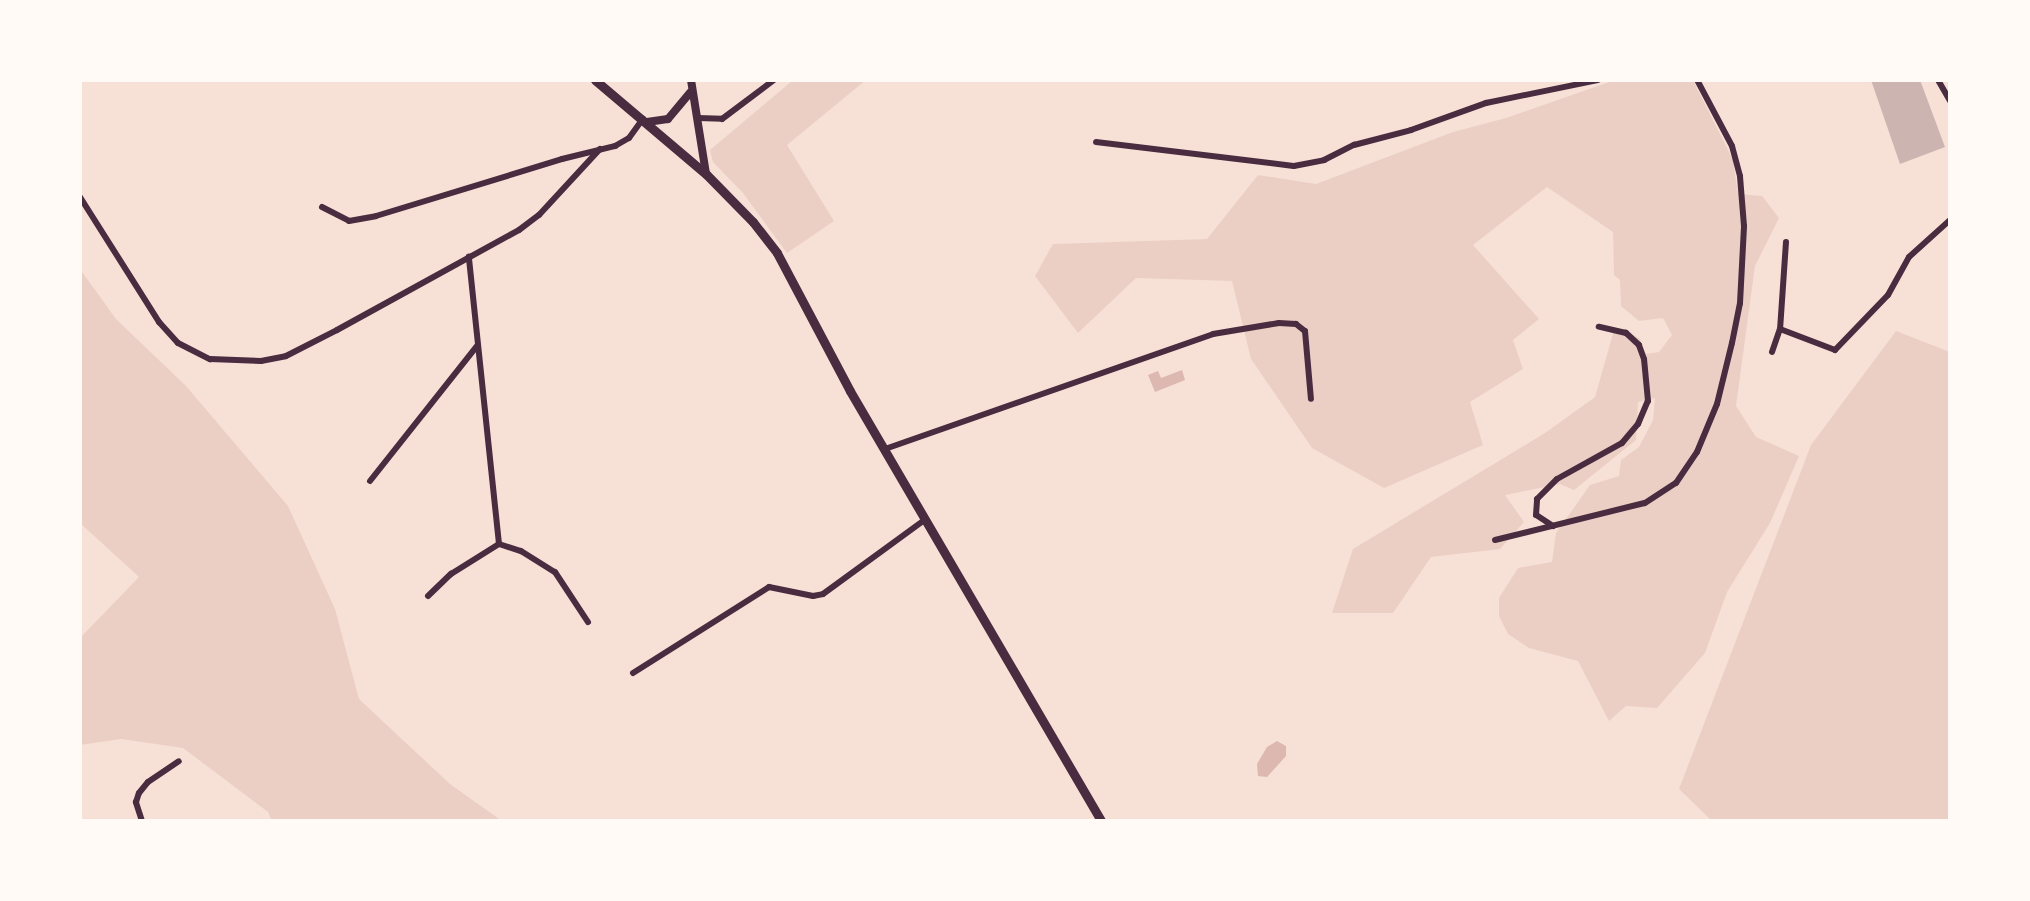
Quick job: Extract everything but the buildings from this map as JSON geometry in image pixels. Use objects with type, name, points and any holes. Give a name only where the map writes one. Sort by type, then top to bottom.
[{"type":"main road","points":[[595,80],[706,174],[753,222],[777,253],[885,449],[1101,821]]},
{"type":"street","points":[[691,80],[706,174]]},
{"type":"street","points":[[698,118],[722,119],[774,80]]},
{"type":"street","points":[[1096,142],[1294,166],[1324,160],[1354,145],[1411,130],[1486,103],[1598,80]]},
{"type":"street","points":[[1495,540],[1645,503],[1669,489],[1694,459],[1717,404],[1740,303],[1744,226],[1740,176],[1732,146],[1697,80]]},
{"type":"street","points":[[1938,80],[1950,101]]},
{"type":"street","points":[[322,207],[343,220],[358,221],[600,149],[625,141],[645,120],[668,119],[691,92]]},
{"type":"street","points":[[80,197],[159,322],[189,351],[210,359],[261,361],[286,356],[533,220],[600,149]]},
{"type":"street","points":[[1780,329],[1831,350],[1840,347],[1888,295],[1904,263],[1950,220]]},
{"type":"street","points":[[1772,352],[1780,329],[1786,242]]},
{"type":"street","points":[[469,257],[499,544]]},
{"type":"street","points":[[885,449],[1213,334],[1279,323],[1296,324],[1305,331],[1311,399]]},
{"type":"street","points":[[1553,526],[1536,515],[1537,499],[1557,479],[1622,443],[1638,424],[1648,401],[1644,359],[1639,345],[1626,333],[1599,327]]},
{"type":"street","points":[[370,481],[477,346]]},
{"type":"street","points":[[633,673],[769,587],[813,596],[823,594],[926,519]]},
{"type":"street","points":[[428,596],[451,574],[499,544],[521,551],[555,572],[588,622]]},
{"type":"street","points":[[142,821],[136,802],[139,793],[148,782],[179,761]]},
{"type":"shaded area","points":[[793,80],[866,80],[787,145],[834,221],[787,253],[743,193],[713,162],[710,150]]},
{"type":"shaded area","points":[[1615,80],[1693,80],[1733,160],[1738,194],[1762,196],[1779,218],[1755,266],[1736,406],[1756,437],[1799,456],[1770,523],[1727,592],[1705,653],[1657,708],[1626,706],[1609,721],[1578,661],[1529,648],[1508,634],[1499,616],[1499,598],[1518,568],[1552,562],[1556,533],[1590,485],[1619,476],[1621,460],[1639,447],[1653,420],[1655,398],[1638,402],[1636,440],[1574,490],[1560,484],[1505,495],[1524,522],[1500,549],[1431,557],[1393,613],[1332,613],[1353,549],[1545,433],[1595,397],[1614,330],[1624,329],[1640,339],[1646,354],[1659,352],[1672,335],[1663,318],[1639,321],[1621,306],[1620,280],[1614,275],[1613,232],[1547,187],[1473,245],[1539,319],[1513,340],[1523,369],[1470,402],[1483,445],[1384,488],[1312,448],[1251,359],[1232,281],[1136,278],[1078,333],[1035,276],[1053,244],[1207,239],[1258,175],[1316,184],[1453,132],[1506,118]]},
{"type":"shaded area","points":[[80,269],[116,319],[186,386],[288,506],[335,609],[359,699],[450,784],[502,821],[272,821],[268,812],[183,748],[121,739],[80,745],[80,638],[139,577],[80,523]]},
{"type":"shaded area","points":[[1896,331],[1950,352],[1950,821],[1712,821],[1679,789],[1811,445]]},
{"type":"shaded area","points":[[1182,370],[1185,380],[1155,392],[1148,375],[1158,371],[1161,378]]},
{"type":"shaded area","points":[[1277,741],[1286,746],[1286,756],[1267,777],[1258,776],[1257,764],[1267,747]]}]
